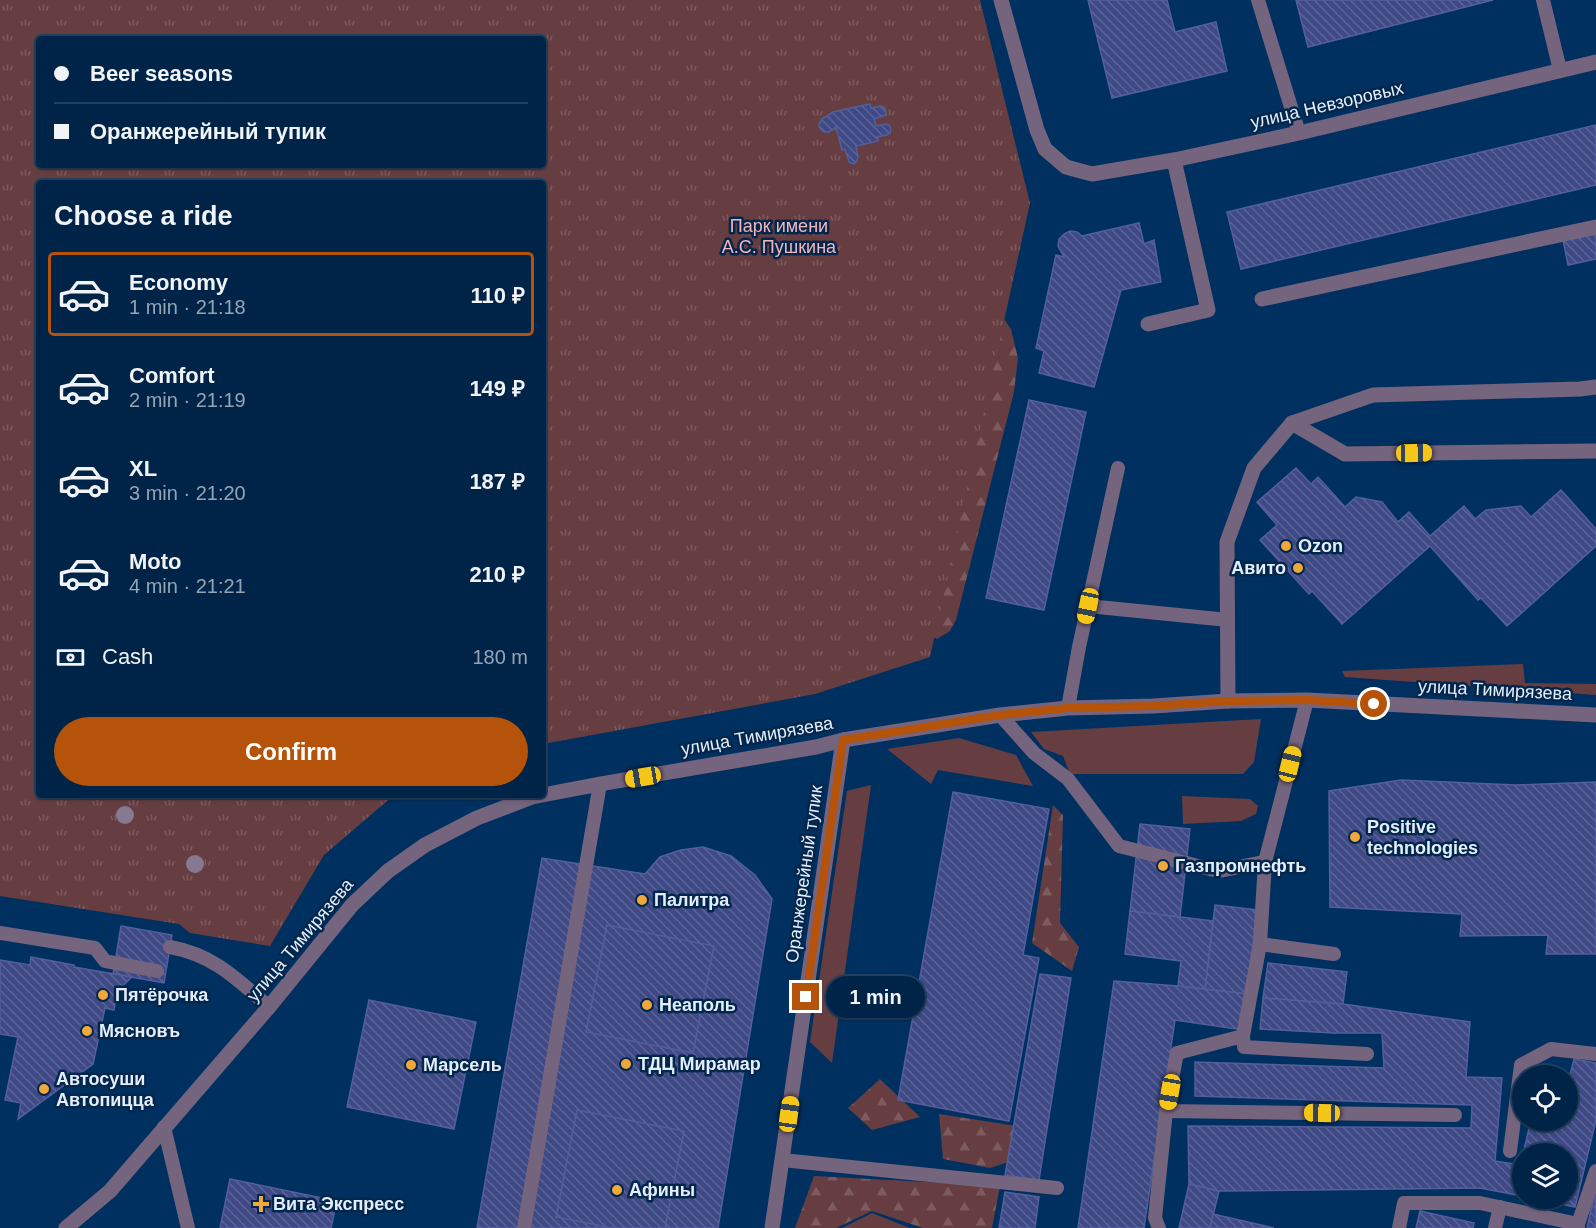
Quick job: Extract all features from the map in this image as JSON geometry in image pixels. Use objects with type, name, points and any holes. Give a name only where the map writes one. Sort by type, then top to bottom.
[{"type":"street","name":"улица Невзоровых","points":[[1001,0],[1037,130],[1046,149],[1066,167],[1092,174],[1174,160],[1299,133],[1596,62]]},
{"type":"street","points":[[1148,324],[1208,310],[1174,160]]},
{"type":"street","points":[[1262,299],[1596,227]]},
{"type":"street","points":[[1228,701],[1227,542],[1254,468],[1292,423],[1373,395],[1596,387]]},
{"type":"street","points":[[1292,423],[1345,454],[1596,451]]},
{"type":"street","name":"улица Тимирязева","points":[[546,793],[816,747],[843,740],[1000,715],[1068,708],[1308,700],[1596,715]]},
{"type":"street","name":"Оранжерейный тупик","points":[[772,1228],[843,740]]},
{"type":"street","name":"улица Тимирязева","points":[[66,1228],[110,1191],[269,1007],[352,905],[388,871],[425,845],[477,818],[526,798]]},
{"type":"lane","points":[[1258,0],[1299,133]]},
{"type":"lane","points":[[1543,0],[1560,70]]},
{"type":"lane","points":[[1068,708],[1118,468]]},
{"type":"lane","points":[[1088,606],[1228,620]]},
{"type":"lane","points":[[1308,700],[1265,862],[1260,944],[1243,1036],[1244,1047],[1367,1054]]},
{"type":"lane","points":[[1000,715],[1034,753],[1068,779],[1119,846],[1218,871],[1265,862]]},
{"type":"lane","points":[[524,1228],[600,784]]},
{"type":"lane","points":[[0,933],[95,948],[105,961],[157,971]]},
{"type":"lane","points":[[1260,944],[1334,954]]},
{"type":"lane","points":[[170,947],[188,951],[221,966],[269,1007]]},
{"type":"lane","points":[[1159,1228],[1155,1218],[1166,1111],[1177,1053],[1243,1036]]},
{"type":"lane","points":[[1510,1151],[1521,1065],[1551,1049],[1596,1054]]},
{"type":"lane","points":[[1166,1111],[1455,1115]]},
{"type":"lane","points":[[164,1127],[188,1228]]},
{"type":"lane","points":[[782,1160],[1057,1188]]},
{"type":"lane","points":[[1399,1228],[1404,1203],[1480,1203],[1578,1226],[1596,1171]]},
{"type":"lane","points":[[1495,1228],[1500,1207]]},
{"type":"green space","name":"Парк имени А.С. Пушкина","points":[[0,0],[980,0],[1030,203],[930,657],[815,694],[546,743],[546,180],[36,180],[36,798],[392,798],[324,855],[270,946],[190,933],[179,924],[0,896]]},
{"type":"green space","points":[[997,309],[1011,329],[1018,358],[1014,392],[956,620],[950,631],[937,639],[922,629]]},
{"type":"green space","points":[[1523,664],[1525,683],[1596,684],[1596,695],[1345,677],[1342,671]]},
{"type":"green space","points":[[1261,719],[1254,762],[1243,774],[1070,774],[1063,756],[1044,749],[1031,732]]},
{"type":"green space","points":[[959,738],[1016,755],[1033,786],[938,770],[931,784],[887,749]]},
{"type":"green space","points":[[871,785],[832,1063],[810,1042],[847,791]]},
{"type":"green space","points":[[1182,796],[1250,799],[1258,806],[1256,814],[1241,821],[1183,824]]},
{"type":"green space","points":[[1053,805],[1063,815],[1060,923],[1079,947],[1072,971],[1032,943]]},
{"type":"green space","points":[[880,1079],[920,1117],[872,1130],[848,1108]]},
{"type":"green space","points":[[939,1114],[1023,1127],[1017,1159],[990,1168],[943,1159]]},
{"type":"green space","points":[[814,1176],[1000,1186],[992,1228],[923,1228],[872,1211],[836,1228],[795,1228]]},
{"type":"green space","points":[[872,1213],[910,1228],[842,1228]]},
{"type":"building","points":[[1088,0],[1167,0],[1175,32],[1216,22],[1227,71],[1112,98]]},
{"type":"building","points":[[1296,0],[1493,0],[1308,47]]},
{"type":"building","points":[[870,104],[871,108],[881,106],[885,108],[886,115],[874,119],[876,126],[889,125],[890,133],[877,137],[878,141],[856,146],[858,156],[854,164],[849,162],[845,149],[842,150],[836,127],[829,132],[824,132],[819,124],[822,119],[833,112]]},
{"type":"building","points":[[1596,125],[1596,185],[1241,269],[1227,212]]},
{"type":"building","points":[[1139,223],[1144,244],[1154,240],[1161,282],[1121,290],[1094,387],[1039,373],[1044,351],[1036,348],[1056,255],[1064,257],[1058,246],[1059,239],[1070,231],[1082,236]]},
{"type":"building","points":[[1596,233],[1596,259],[1568,265],[1563,240]]},
{"type":"building","points":[[1029,400],[1086,412],[1044,610],[986,598]]},
{"type":"building","points":[[1296,468],[1311,484],[1318,477],[1345,507],[1356,497],[1382,502],[1398,522],[1409,512],[1430,536],[1464,506],[1475,519],[1486,510],[1521,506],[1531,517],[1561,490],[1596,529],[1596,546],[1507,626],[1481,598],[1478,600],[1430,546],[1342,624],[1312,591],[1309,594],[1260,540],[1277,525],[1257,502]]},
{"type":"building","points":[[1401,780],[1516,785],[1596,782],[1596,954],[1546,954],[1548,935],[1460,936],[1462,914],[1330,907],[1329,791]]},
{"type":"building","points":[[953,792],[1049,809],[1023,955],[1039,958],[1009,1121],[898,1100]]},
{"type":"building","points":[[1140,824],[1190,829],[1180,917],[1130,911]]},
{"type":"building","name":"ТДЦ Мирамар","points":[[703,847],[731,856],[755,875],[772,899],[718,1228],[477,1228],[542,858],[645,874],[660,857],[681,850]]},
{"type":"building","points":[[1215,905],[1257,910],[1247,994],[1205,989]]},
{"type":"building","points":[[1130,911],[1213,921],[1205,989],[1178,986],[1181,961],[1125,954]]},
{"type":"building","name":"Неаполь","points":[[607,925],[714,946],[693,1053],[586,1032]]},
{"type":"building","points":[[121,926],[172,935],[164,983],[113,974]]},
{"type":"building","points":[[31,957],[132,977],[117,991],[114,1010],[105,1008],[93,1064],[18,1119],[21,1103],[5,1100],[18,1037],[0,1034],[0,960],[30,965]]},
{"type":"building","points":[[1268,963],[1347,972],[1343,1004],[1263,998]]},
{"type":"building","points":[[1040,974],[1071,978],[1039,1180],[1005,1175]]},
{"type":"building","points":[[1114,981],[1247,994],[1243,1030],[1175,1020],[1144,1228],[1078,1228]]},
{"type":"building","points":[[1263,998],[1343,1004],[1470,1022],[1466,1077],[1502,1078],[1495,1161],[1512,1164],[1512,1194],[1480,1188],[1219,1191],[1189,1184],[1188,1126],[1471,1128],[1472,1105],[1195,1096],[1195,1062],[1384,1068],[1382,1033],[1260,1029]]},
{"type":"building","name":"Марсель","points":[[369,1000],[476,1022],[454,1129],[347,1107]]},
{"type":"building","points":[[1574,1059],[1596,1063],[1596,1120],[1578,1195],[1578,1143],[1526,1143],[1528,1131],[1578,1131],[1578,1065],[1572,1065]]},
{"type":"building","name":"Афины","points":[[577,1110],[684,1131],[665,1228],[612,1228],[556,1217]]},
{"type":"building","points":[[230,1179],[337,1201],[331,1228],[220,1228]]},
{"type":"building","points":[[1189,1184],[1219,1191],[1210,1228],[1179,1228]]},
{"type":"building","points":[[1005,1192],[1039,1197],[1035,1228],[999,1228]]},
{"type":"building","points":[[1595,1192],[1596,1228],[1587,1228]]},
{"type":"building","points":[[1420,1211],[1474,1223],[1473,1228],[1416,1228]]},
{"type":"building","points":[[1213,1214],[1274,1228],[1210,1228]]},
{"type":"place","name":"Ozon","points":[[1286,546]]},
{"type":"place","name":"Авито","points":[[1298,568]]},
{"type":"place","name":"Positive technologies","points":[[1355,837]]},
{"type":"place","name":"Газпромнефть","points":[[1163,866]]},
{"type":"place","name":"Палитра","points":[[642,900]]},
{"type":"place","name":"Пятёрочка","points":[[103,995]]},
{"type":"place","name":"Неаполь","points":[[647,1005]]},
{"type":"place","name":"Мясновъ","points":[[87,1031]]},
{"type":"place","name":"ТДЦ Мирамар","points":[[626,1064]]},
{"type":"place","name":"Марсель","points":[[411,1065]]},
{"type":"place","name":"Автосуши Автопицца","points":[[44,1089]]},
{"type":"place","name":"Афины","points":[[617,1190]]},
{"type":"place","name":"Вита Экспресс","points":[[261,1204]]},
{"type":"route","points":[[806,997],[843,740],[1000,715],[1068,708],[1228,701],[1308,700],[1374,704]]}]
